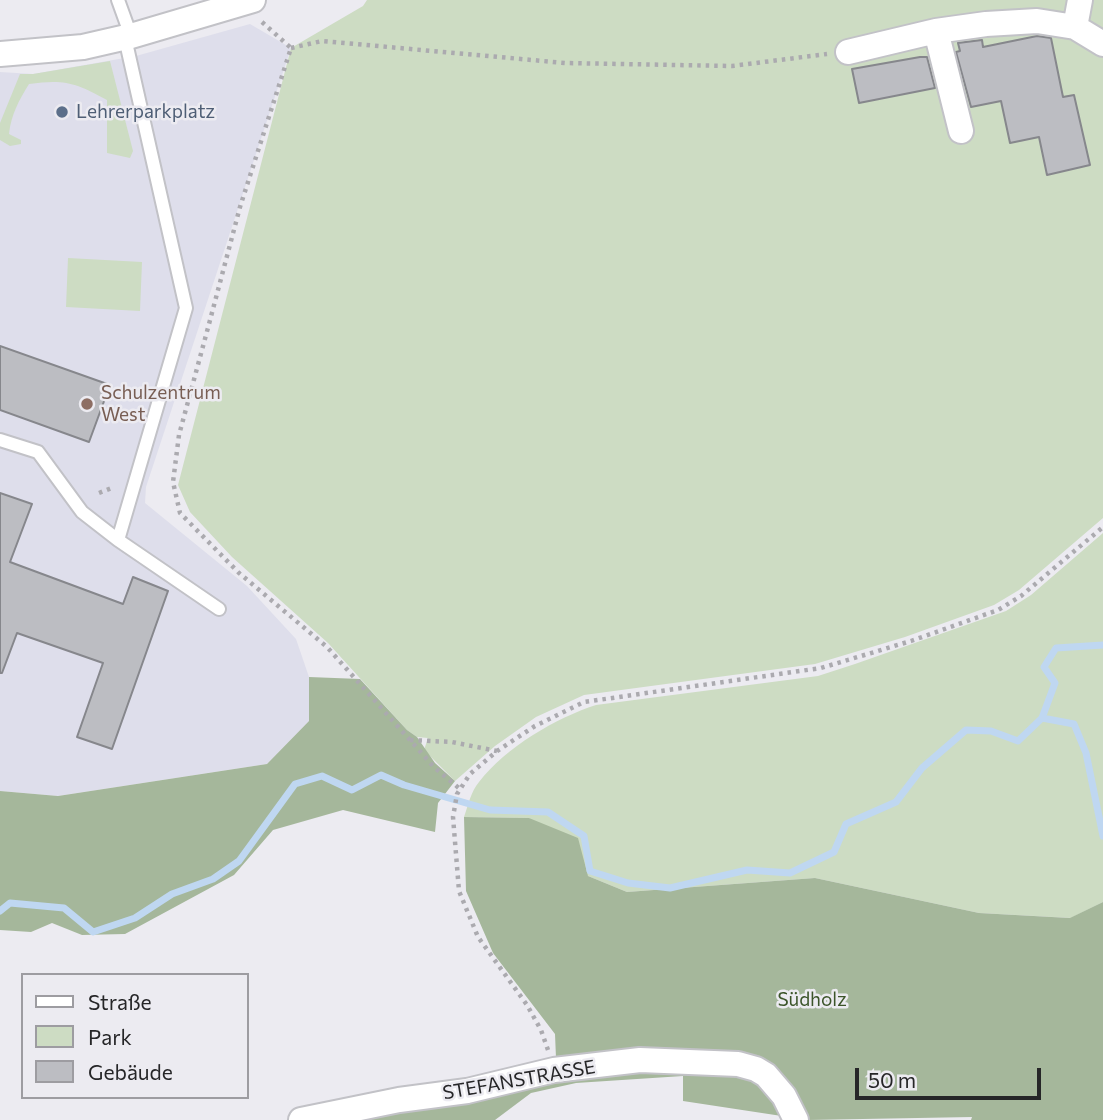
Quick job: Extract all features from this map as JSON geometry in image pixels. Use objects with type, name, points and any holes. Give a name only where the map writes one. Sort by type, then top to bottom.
[{"type":"street","points":[[1075,27],[1080,0]]},
{"type":"street","points":[[0,54],[83,47],[128,37],[247,2]]},
{"type":"street","points":[[848,51],[936,31],[1037,21],[1075,27],[1103,44]]},
{"type":"street","points":[[936,31],[961,131]]},
{"type":"street","name":"STEFANSTRASSE","points":[[301,1120],[399,1100],[467,1091],[554,1070],[640,1060],[738,1064],[756,1069],[766,1075],[784,1096],[796,1120]]},
{"type":"lane","points":[[118,0],[186,308],[118,540]]},
{"type":"lane","points":[[0,440],[38,452],[82,512],[219,609]]},
{"type":"path","points":[[247,2],[291,48]]},
{"type":"path","points":[[291,48],[322,41],[565,63],[732,66],[848,51]]},
{"type":"path","points":[[291,48],[240,207],[179,435],[173,482],[180,513],[239,573],[327,647],[433,766],[459,791]]},
{"type":"path","points":[[99,493],[117,485]]},
{"type":"path","points":[[554,1070],[541,1030],[527,1005],[478,937],[459,891],[453,817],[459,791],[470,774],[497,751],[535,726],[584,702],[821,668],[911,641],[998,610],[1021,596],[1103,527]]},
{"type":"path","points":[[410,740],[452,742],[497,751]]},
{"type":"shaded area","name":"Schulzentrum West","points":[[250,24],[291,48],[146,487],[145,503],[247,586],[296,639],[309,677],[309,721],[267,764],[58,796],[0,791],[0,72],[33,74],[136,56]]},
{"type":"green space","points":[[367,0],[1103,0],[1103,518],[1019,590],[994,605],[905,637],[815,664],[584,695],[536,717],[495,746],[455,781],[424,750],[428,738],[417,737],[407,730],[328,643],[232,557],[190,512],[178,485],[291,48],[363,6]]},
{"type":"green space","points":[[110,61],[133,151],[130,158],[107,153],[107,100],[78,86],[61,82],[29,84],[16,108],[9,134],[21,140],[21,144],[10,146],[0,140],[0,123],[20,74]]},
{"type":"green space","points":[[68,258],[142,262],[140,311],[66,307]]},
{"type":"green space","points":[[1103,533],[1103,902],[1071,918],[979,913],[815,878],[627,892],[588,876],[529,818],[464,817],[474,790],[490,769],[533,735],[565,718],[596,705],[818,676],[855,664],[1006,611],[1031,595]]},
{"type":"green space","points":[[309,677],[360,679],[407,730],[417,737],[435,763],[455,781],[438,803],[435,832],[343,810],[273,830],[234,875],[125,934],[82,935],[52,923],[31,932],[0,930],[0,791],[58,796],[267,764],[309,721]]},
{"type":"green space","name":"Südholz","points":[[464,817],[529,818],[578,838],[588,876],[627,892],[815,878],[979,913],[1070,918],[1103,902],[1103,1120],[971,1120],[972,1117],[808,1120],[683,1101],[683,1076],[576,1083],[531,1093],[495,1120],[339,1120],[557,1082],[555,1034],[493,953],[466,891]]},
{"type":"building","points":[[1037,36],[1051,38],[1063,97],[1074,95],[1090,165],[1047,175],[1039,137],[1010,143],[1001,101],[971,107],[956,52],[960,51],[958,43],[982,40],[983,47]]},
{"type":"building","points":[[927,57],[935,88],[859,103],[852,69]]},
{"type":"building","points":[[0,346],[110,385],[89,442],[0,410]]},
{"type":"building","points":[[0,493],[32,504],[10,562],[123,604],[133,577],[168,591],[112,749],[77,737],[103,663],[17,633],[0,673]]},
{"type":"waterway","points":[[0,911],[10,903],[64,908],[93,932],[135,918],[172,894],[213,879],[239,861],[295,784],[322,776],[352,790],[381,775],[404,785],[490,810],[548,812],[584,836],[590,871],[628,883],[670,888],[747,870],[790,873],[834,852],[846,824],[896,802],[922,768],[966,730],[991,731],[1018,741],[1042,718],[1055,683],[1044,667],[1056,648],[1103,645]]},
{"type":"waterway","points":[[1042,718],[1074,724],[1086,753],[1103,836]]},
{"type":"place","name":"Lehrerparkplatz","points":[[62,112]]},
{"type":"place","name":"Schulzentrum West","points":[[87,404]]}]
